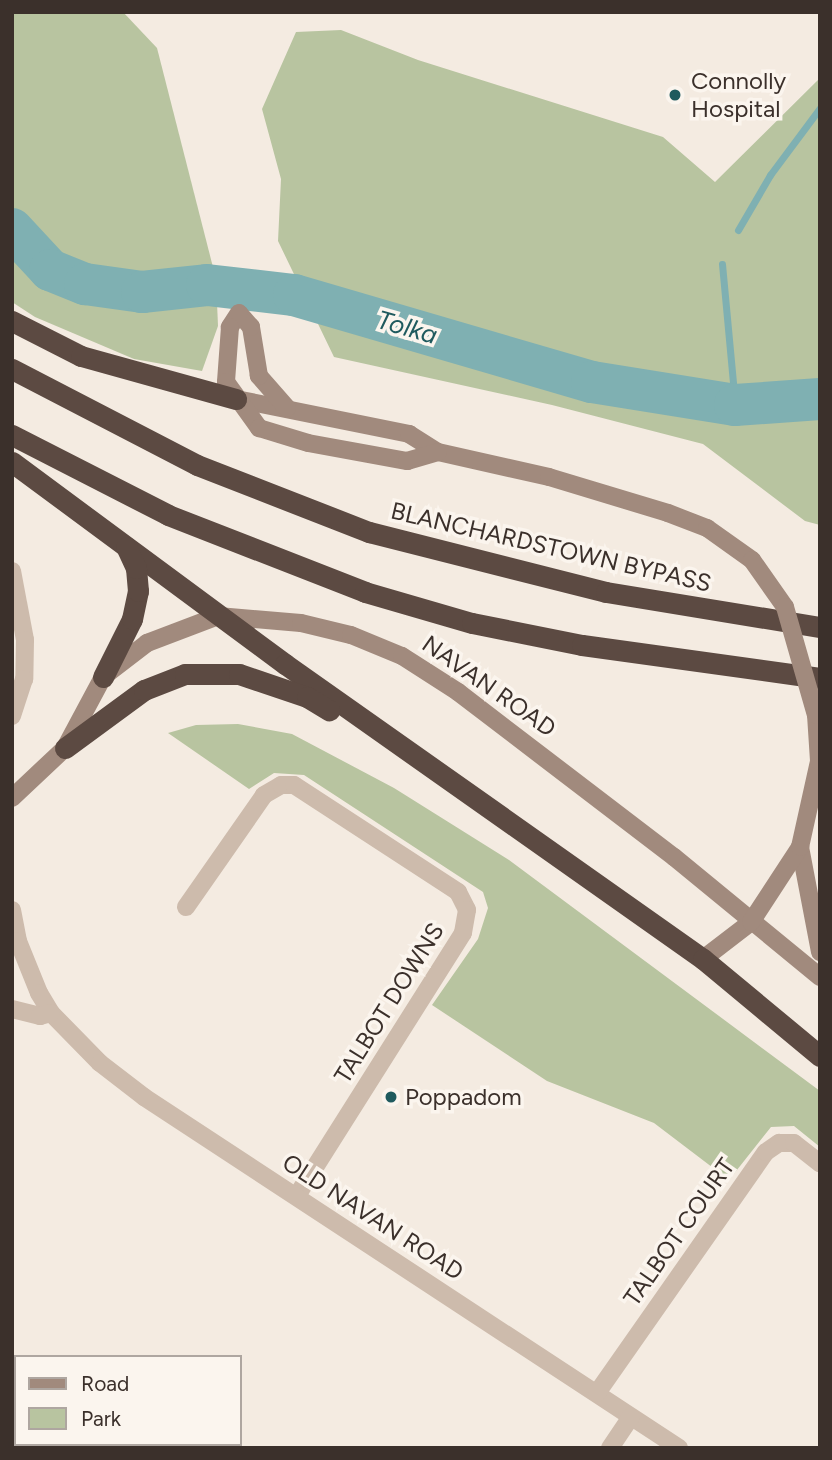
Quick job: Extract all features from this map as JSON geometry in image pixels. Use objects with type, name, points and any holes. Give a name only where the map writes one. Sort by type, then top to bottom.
[{"type":"highway","points":[[12,321],[81,356],[236,399]]},
{"type":"highway","name":"BLANCHARDSTOWN BYPASS","points":[[12,369],[197,465],[369,532],[606,592],[820,627]]},
{"type":"highway","points":[[12,435],[169,514],[365,592],[472,623],[582,645],[820,678]]},
{"type":"highway","points":[[12,462],[124,542],[218,616],[703,959],[820,1056]]},
{"type":"highway","points":[[103,677],[132,619],[138,591],[136,568],[124,542]]},
{"type":"highway","points":[[65,748],[144,690],[185,674],[223,672],[307,697],[458,785]]},
{"type":"street","points":[[286,408],[259,376],[251,327],[239,313],[230,327],[226,382],[249,419],[271,435],[407,461],[438,452]]},
{"type":"street","points":[[236,399],[409,434],[438,452],[536,474],[668,513],[707,528],[752,560],[785,607],[816,715],[819,761],[800,847],[751,922],[703,959]]},
{"type":"street","points":[[12,571],[25,640],[24,680],[12,716]]},
{"type":"street","name":"NAVAN ROAD","points":[[12,799],[65,748],[103,677],[147,643],[218,616],[301,623],[351,635],[402,656],[523,741],[820,977]]},
{"type":"street","name":"TALBOT DOWNS","points":[[186,907],[264,795],[281,785],[294,785],[458,892],[467,910],[463,933],[296,1196]]},
{"type":"street","points":[[800,847],[820,952]]},
{"type":"street","name":"OLD NAVAN ROAD","points":[[12,910],[28,969],[51,1013],[100,1063],[144,1097],[679,1448]]},
{"type":"street","points":[[12,1009],[40,1016],[51,1013]]},
{"type":"street","name":"TALBOT COURT","points":[[597,1393],[766,1152],[779,1143],[794,1143],[820,1163]]},
{"type":"street","points":[[610,1448],[631,1417]]},
{"type":"green space","points":[[12,12],[123,12],[157,48],[216,279],[218,326],[202,371],[134,359],[35,317],[12,302]]},
{"type":"green space","points":[[341,30],[418,60],[663,137],[715,182],[820,78],[820,525],[805,521],[703,444],[552,405],[334,357],[278,241],[281,179],[262,109],[296,32]]},
{"type":"green space","points":[[238,724],[292,734],[394,788],[509,860],[820,1091],[820,1147],[794,1126],[771,1127],[729,1180],[654,1123],[547,1081],[432,1005],[478,939],[488,908],[483,892],[304,775],[274,773],[249,789],[168,733],[196,725]]},
{"type":"waterway","points":[[738,230],[770,175],[820,108]]},
{"type":"waterway","name":"Tolka","points":[[12,229],[50,270],[85,284],[142,292],[207,285],[294,295],[592,382],[735,405],[820,399]]},
{"type":"waterway","points":[[722,264],[735,405]]},
{"type":"place","name":"Connolly Hospital","points":[[675,95]]},
{"type":"place","name":"Poppadom","points":[[391,1097]]}]
